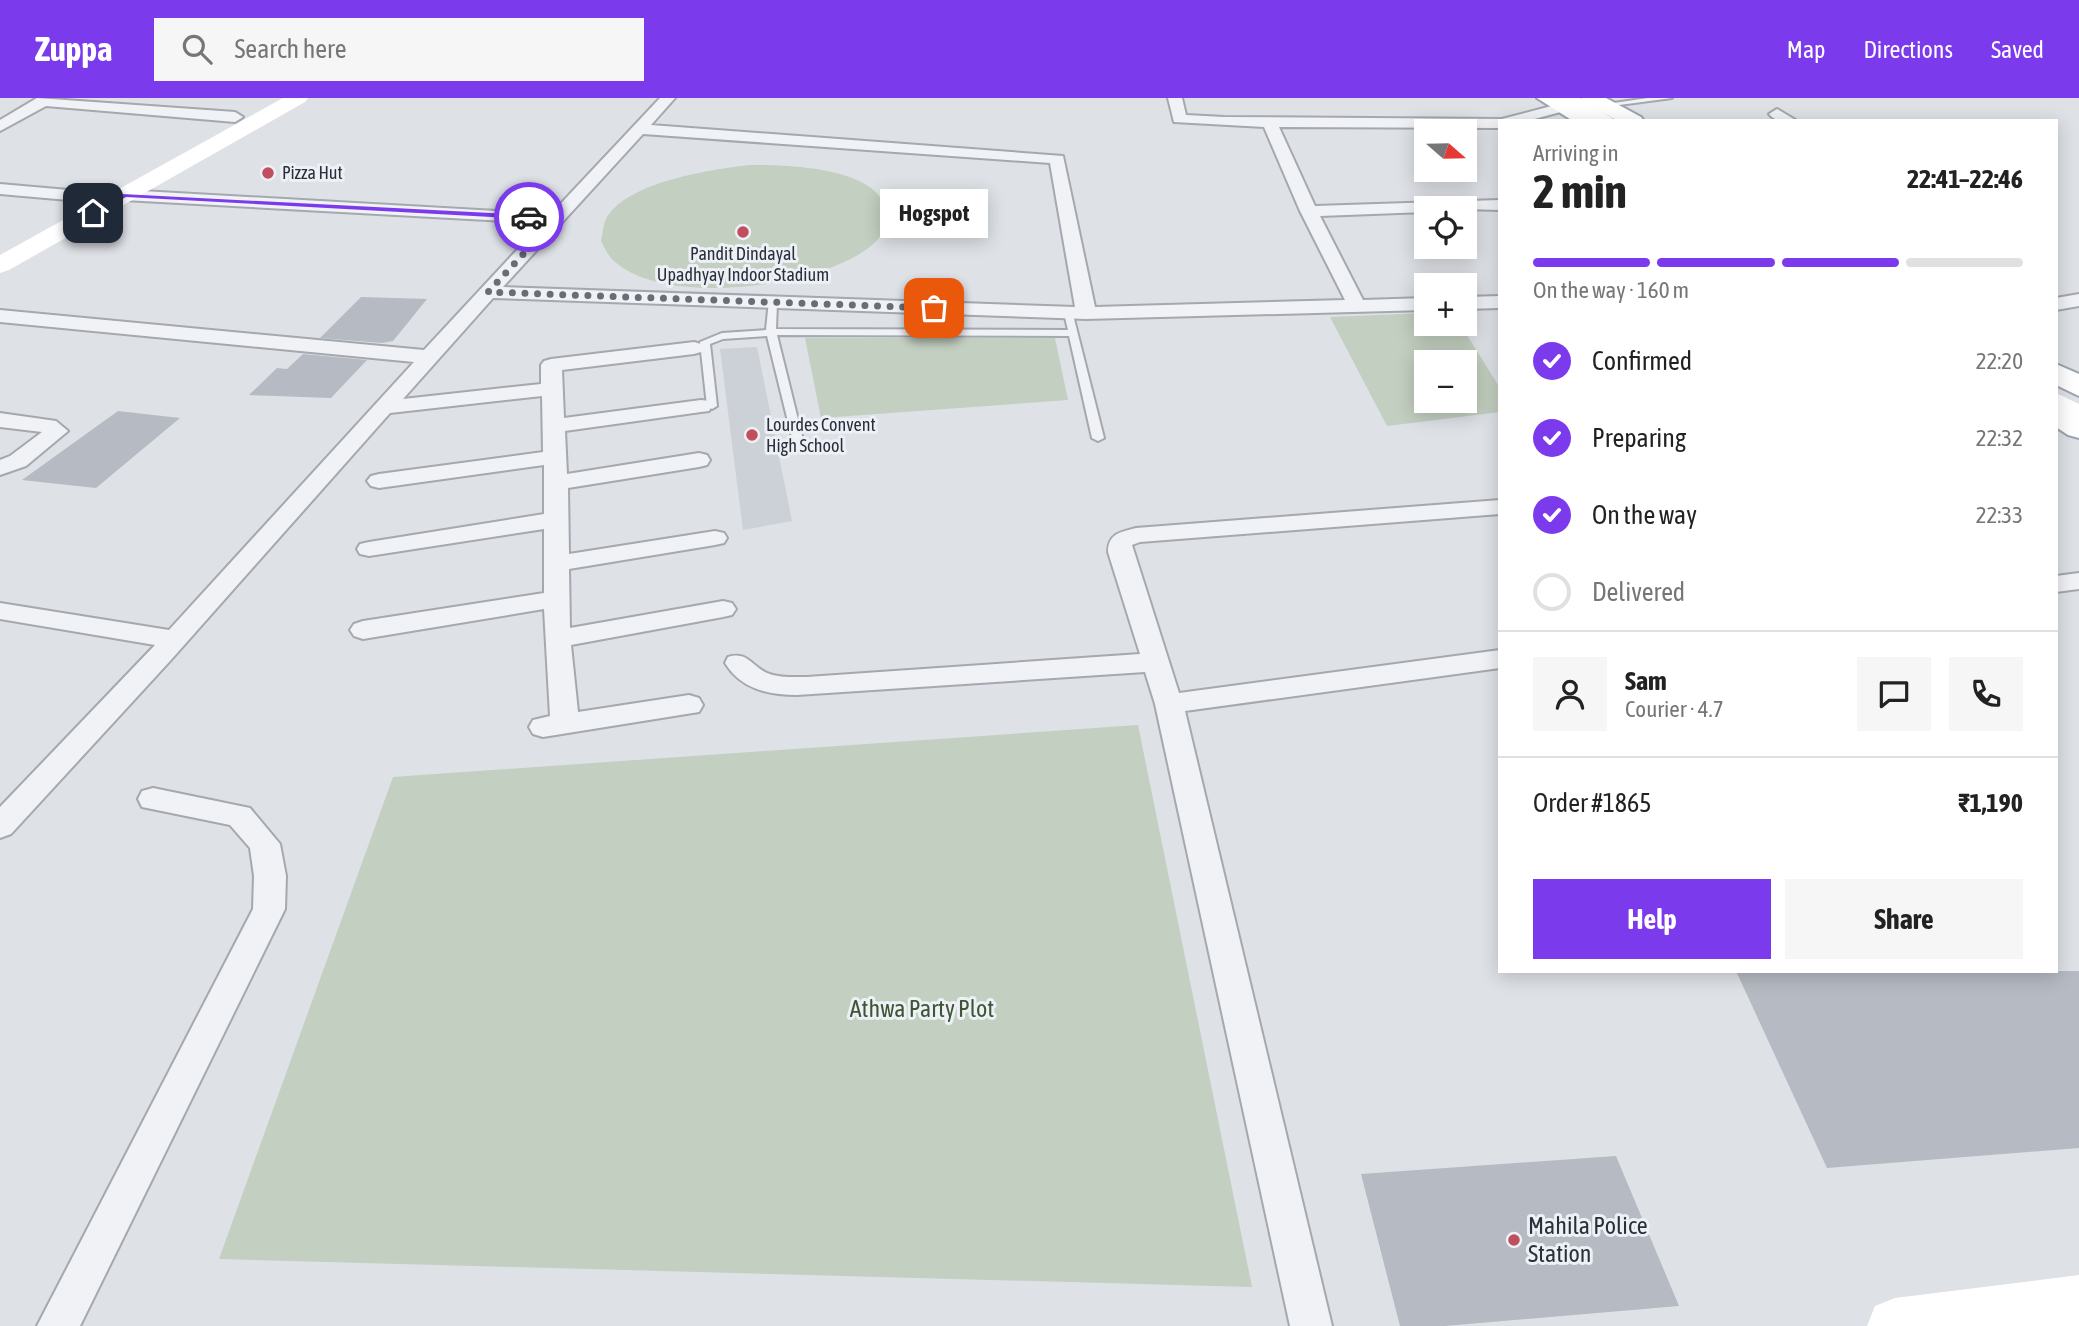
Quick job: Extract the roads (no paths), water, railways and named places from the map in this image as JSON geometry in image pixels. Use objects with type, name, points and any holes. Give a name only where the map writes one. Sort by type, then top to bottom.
[{"type":"main road","points":[[0,247],[270,98]]},
{"type":"main road","points":[[0,265],[298,98]]},
{"type":"main road","points":[[1558,101],[1600,108],[1629,119]]},
{"type":"main road","points":[[1558,101],[1586,119]]},
{"type":"main road","points":[[2058,373],[2079,387]]},
{"type":"main road","points":[[2058,403],[2079,417]]},
{"type":"main road","points":[[2058,415],[2079,429]]},
{"type":"main road","points":[[1895,1326],[2079,1303]]},
{"type":"street","points":[[0,826],[668,98]]},
{"type":"street","points":[[1175,98],[1179,119],[1270,124],[1309,117],[1498,122]]},
{"type":"street","points":[[0,126],[46,99],[235,117]]},
{"type":"street","points":[[1512,119],[1558,101]]},
{"type":"street","points":[[0,114],[19,115]]},
{"type":"street","points":[[1270,124],[1309,211],[1357,306]]},
{"type":"street","points":[[642,129],[1057,159],[1077,313]]},
{"type":"street","points":[[0,188],[91,197],[124,195],[556,219]]},
{"type":"street","points":[[1309,211],[1498,205]]},
{"type":"street","points":[[488,292],[1077,313],[1414,304]]},
{"type":"street","points":[[2058,304],[2079,300]]},
{"type":"street","points":[[1477,303],[1498,302]]},
{"type":"street","points":[[0,316],[429,357]]},
{"type":"street","points":[[690,705],[554,725],[557,639],[554,520],[556,483],[550,389],[551,365],[694,348]]},
{"type":"street","points":[[383,408],[550,389]]},
{"type":"street","points":[[552,426],[707,406]]},
{"type":"street","points":[[0,419],[48,426],[57,431],[18,461],[0,468]]},
{"type":"street","points":[[379,481],[553,457]]},
{"type":"street","points":[[556,483],[699,460]]},
{"type":"street","points":[[1311,1326],[1169,704],[1120,552],[1123,538],[1498,507]]},
{"type":"street","points":[[369,549],[554,520]]},
{"type":"street","points":[[555,565],[715,538]]},
{"type":"street","points":[[2058,584],[2079,581]]},
{"type":"street","points":[[363,630],[556,599]]},
{"type":"street","points":[[557,639],[723,609]]},
{"type":"street","points":[[0,611],[174,639]]},
{"type":"street","points":[[1169,704],[1498,659]]},
{"type":"street","points":[[738,663],[746,675],[758,681],[807,687],[1156,662]]},
{"type":"street","points":[[58,1326],[269,909],[270,876],[265,844],[239,816],[153,799]]},
{"type":"lane","points":[[1600,108],[1668,98]]},
{"type":"lane","points":[[772,302],[771,332],[799,448]]},
{"type":"lane","points":[[1077,313],[1073,333],[1098,438]]},
{"type":"lane","points":[[707,406],[705,342],[722,336],[771,332],[1073,333]]},
{"type":"place","name":"Pizza Hut","points":[[268,173]]},
{"type":"place","name":"Pandit Dindayal Upadhyay Indoor Stadium","points":[[743,232]]},
{"type":"place","name":"Hogspot","points":[[934,308]]},
{"type":"place","name":"Lourdes Convent High School","points":[[752,435]]},
{"type":"place","name":"Mahila Police Station","points":[[1514,1240]]},
{"type":"park label","name":"Athwa Party Plot","points":[[922,1009]]}]
